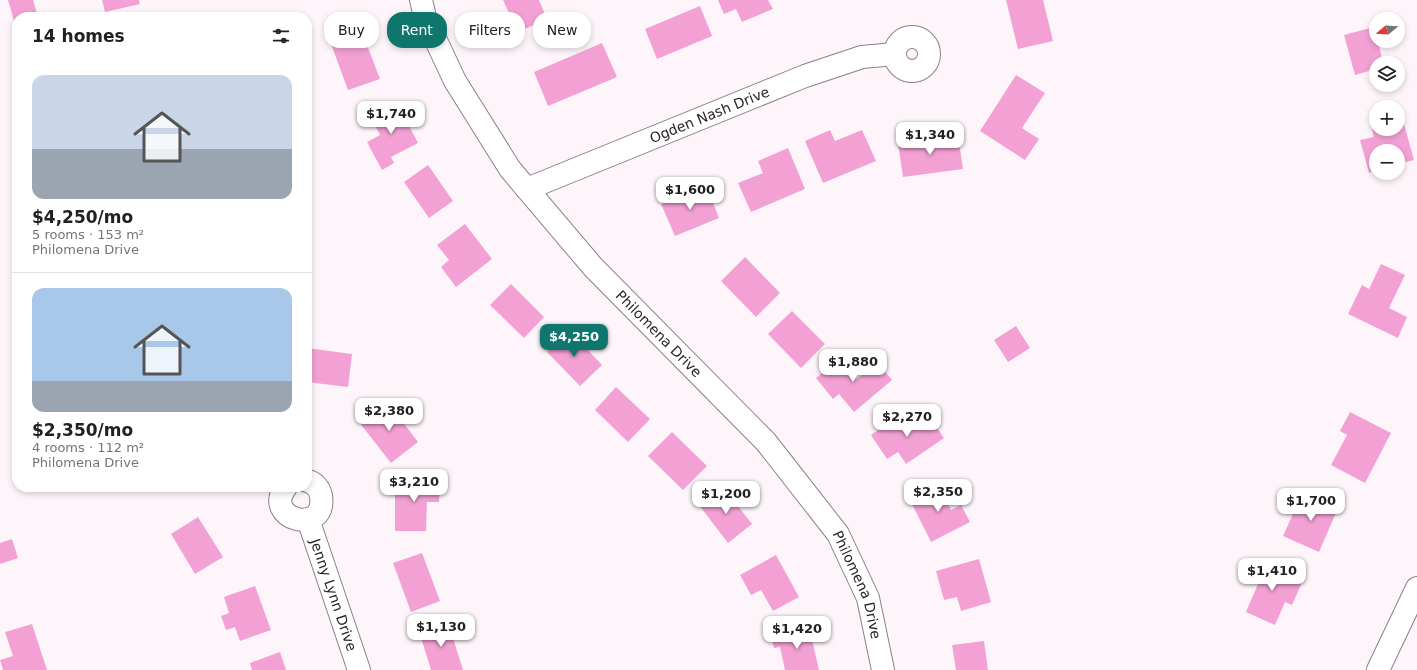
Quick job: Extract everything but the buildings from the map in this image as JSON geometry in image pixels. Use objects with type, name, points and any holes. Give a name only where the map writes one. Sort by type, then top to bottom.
[{"type":"street","name":"Philomena Drive","points":[[421,0],[425,17],[455,81],[510,169],[593,267],[766,442],[838,534],[868,598],[883,670]]},
{"type":"street","name":"Ogden Nash Drive","points":[[527,189],[805,76],[862,57],[895,54]]},
{"type":"street","points":[[283,492],[281,498],[282,506],[286,513],[292,518],[300,520],[308,519],[315,515],[320,509],[322,501],[321,493],[317,486],[312,483]]},
{"type":"street","name":"Jenny Lynn Drive","points":[[308,519],[359,670]]},
{"type":"street","points":[[1378,670],[1415,595]]}]
